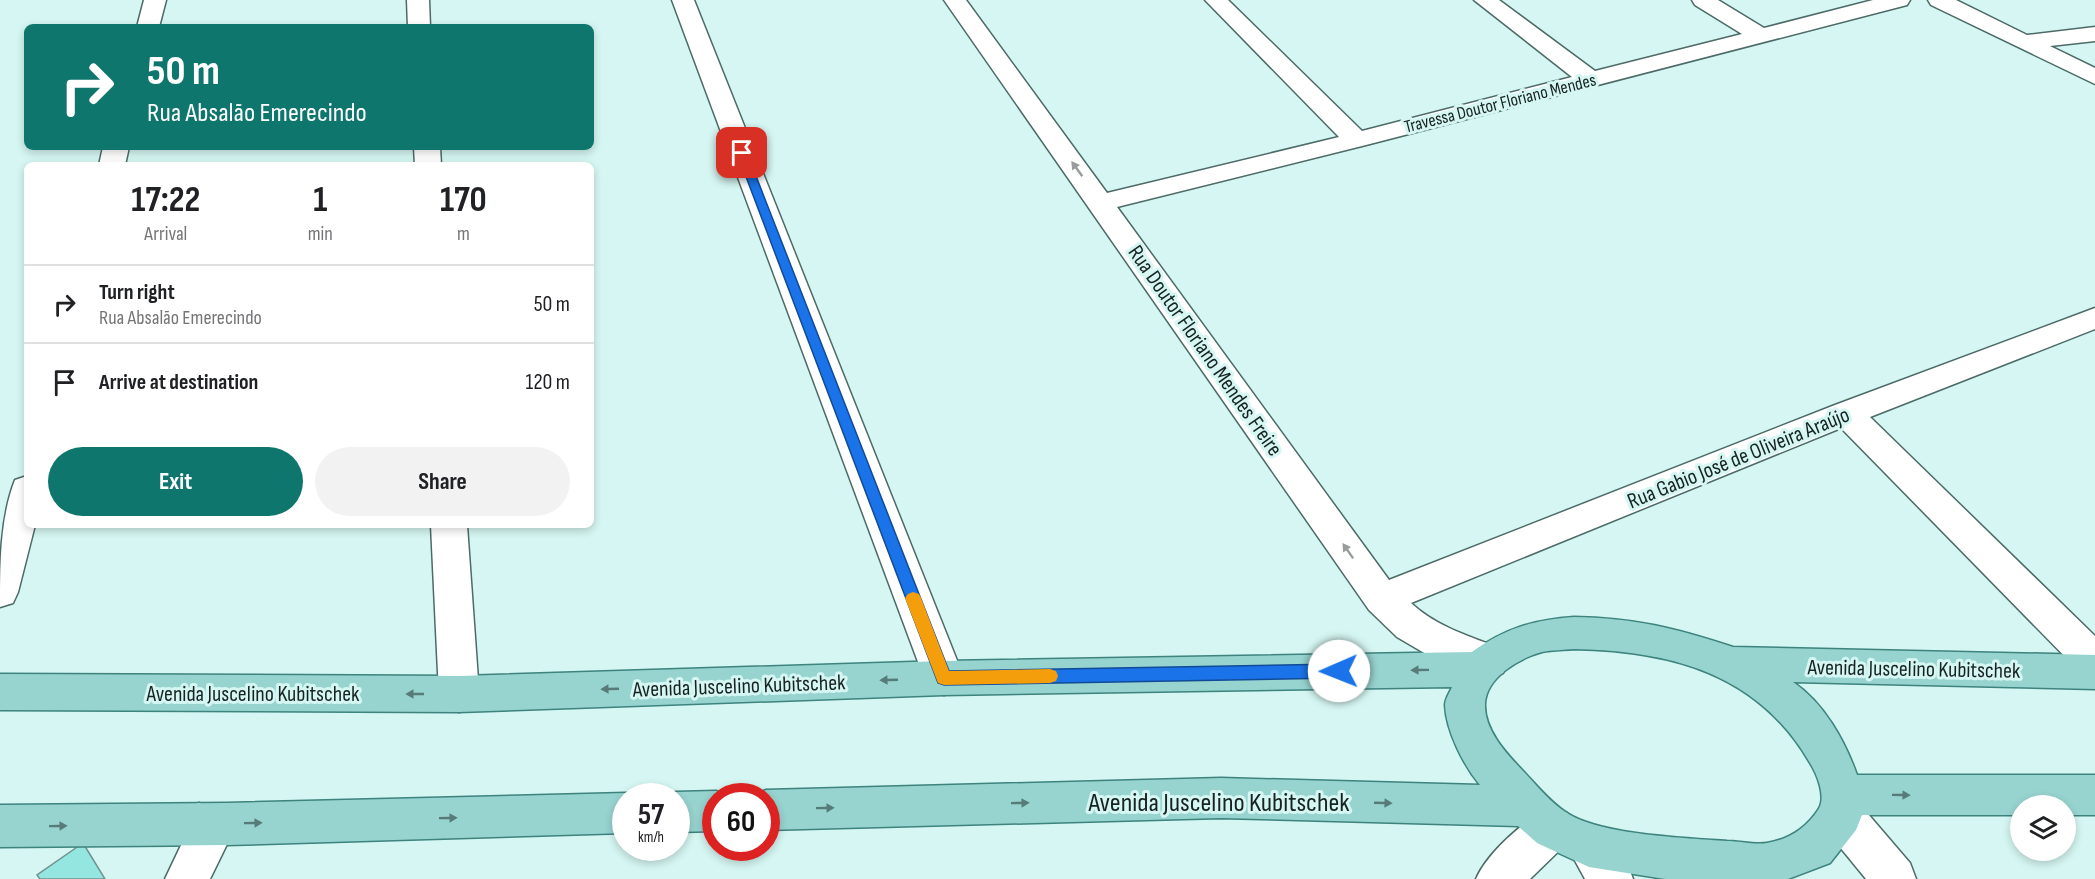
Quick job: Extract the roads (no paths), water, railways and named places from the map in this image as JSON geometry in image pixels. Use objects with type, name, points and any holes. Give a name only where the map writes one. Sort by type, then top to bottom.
[{"type":"main road","points":[[1570,839],[1489,764],[1471,731],[1465,703],[1484,665],[1504,651],[1540,636],[1574,633],[1619,634],[1666,643],[1733,664],[1788,701],[1813,730],[1831,760],[1842,805],[2095,795]]},
{"type":"main road","name":"Avenida Juscelino Kubitschek","points":[[1733,664],[2095,672]]},
{"type":"main road","name":"Avenida Juscelino Kubitschek","points":[[0,692],[459,694],[944,678],[1484,665]]},
{"type":"main road","name":"Avenida Juscelino Kubitschek","points":[[780,810],[1221,798],[1570,839],[1676,859],[1767,865],[1815,848],[1842,805]]},
{"type":"main road","points":[[0,826],[200,824],[612,813]]},
{"type":"street","points":[[149,24],[155,0]]},
{"type":"street","points":[[418,0],[419,24]]},
{"type":"street","points":[[683,0],[944,678]]},
{"type":"street","name":"Rua Doutor Floriano Mendes Freire","points":[[955,0],[1382,599],[1410,626],[1484,665]]},
{"type":"street","points":[[1216,0],[1357,140]]},
{"type":"street","points":[[1485,0],[1592,80]]},
{"type":"street","points":[[1703,0],[1759,35]]},
{"type":"street","name":"Travessa Doutor Floriano Mendes","points":[[1101,203],[1357,140],[1899,0]]},
{"type":"street","points":[[1939,0],[2095,78]]},
{"type":"street","points":[[2025,42],[2095,34]]},
{"type":"street","name":"Rua Gabio José de Oliveira Araújo","points":[[1382,599],[1846,413],[2095,318]]},
{"type":"street","points":[[1846,413],[2095,661]]},
{"type":"street","points":[[0,592],[24,500]]},
{"type":"street","points":[[449,528],[459,694]]},
{"type":"street","points":[[1842,805],[1894,879]]},
{"type":"street","points":[[187,879],[207,840],[200,824]]},
{"type":"street","points":[[1498,879],[1570,839]]}]
